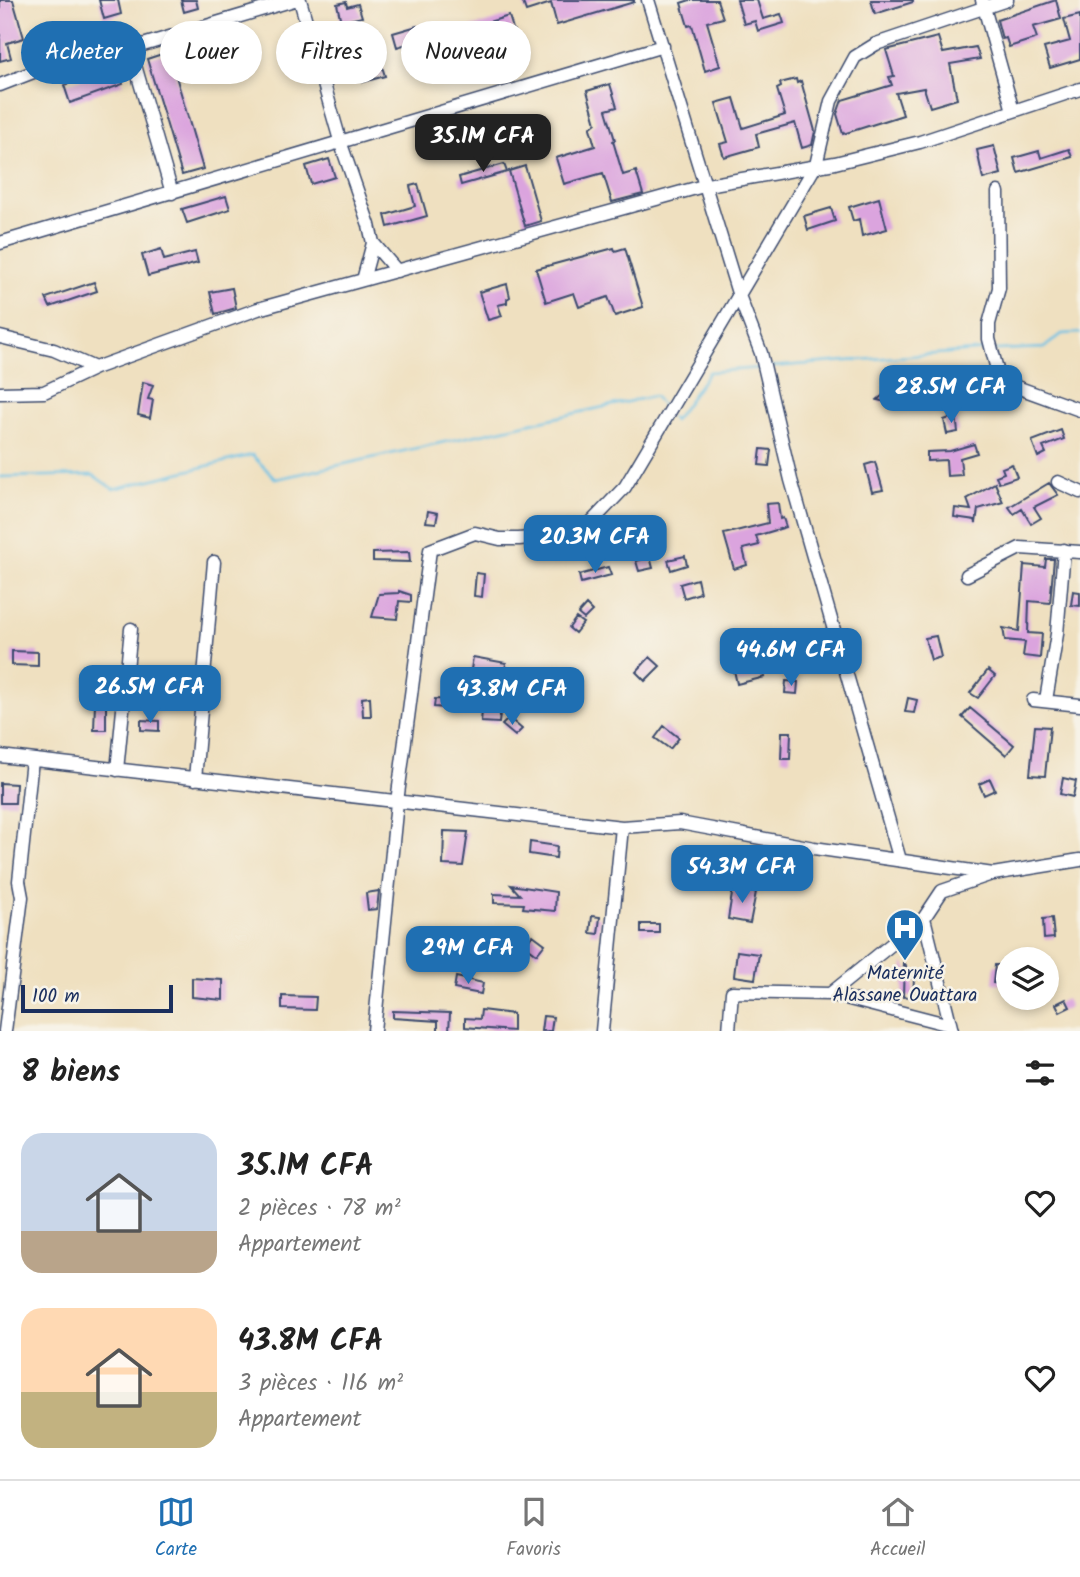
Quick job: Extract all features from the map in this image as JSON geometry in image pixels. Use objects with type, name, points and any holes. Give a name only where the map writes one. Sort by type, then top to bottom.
[{"type":"street","points":[[300,0],[341,144],[373,243],[397,271]]},
{"type":"street","points":[[648,0],[738,293],[761,353],[791,480],[900,860]]},
{"type":"street","points":[[374,1031],[397,802],[430,550],[475,533],[509,539],[581,533],[625,487],[816,165],[831,101],[855,57],[876,44],[983,4],[1007,0]]},
{"type":"street","points":[[146,43],[289,1]]},
{"type":"street","points":[[983,4],[1013,111]]},
{"type":"street","points":[[0,243],[341,144],[663,46]]},
{"type":"street","points":[[0,85],[21,77]]},
{"type":"street","points":[[141,84],[173,193]]},
{"type":"street","points":[[0,393],[44,392],[95,368],[258,309],[707,185],[920,142],[1080,89]]},
{"type":"street","points":[[998,192],[999,288],[989,324],[996,370],[1000,380],[1007,385],[1080,410]]},
{"type":"street","points":[[363,280],[373,243]]},
{"type":"street","points":[[0,337],[54,350],[95,368]]},
{"type":"street","points":[[1058,482],[1080,492]]},
{"type":"street","points":[[967,575],[1020,548],[1080,552]]},
{"type":"street","points":[[1064,550],[1057,634],[1039,700],[1080,705]]},
{"type":"street","points":[[195,779],[214,562]]},
{"type":"street","points":[[117,770],[131,629]]},
{"type":"street","points":[[0,756],[622,827],[680,823],[993,874]]},
{"type":"street","points":[[5,1031],[22,897],[19,881],[32,760]]},
{"type":"street","points":[[602,1031],[622,827]]},
{"type":"street","points":[[830,994],[924,918],[942,891],[993,874],[1080,860]]},
{"type":"street","points":[[729,1031],[732,992],[830,994],[951,1028],[924,918]]},
{"type":"building","points":[[0,0],[13,0],[21,28],[21,39],[7,43],[11,58],[0,61]]},
{"type":"building","points":[[99,0],[118,0],[121,14],[104,19]]},
{"type":"building","points":[[181,0],[196,0],[198,8],[184,12]]},
{"type":"building","points":[[522,0],[634,2],[557,25],[551,3],[526,11]]},
{"type":"building","points":[[690,0],[717,0],[723,18],[707,22],[720,66],[705,71],[692,25],[688,26],[681,3]]},
{"type":"building","points":[[737,0],[757,0],[763,19],[781,14],[784,23],[758,31],[755,21],[744,24]]},
{"type":"building","points":[[871,0],[913,0],[913,2],[875,14]]},
{"type":"building","points":[[1056,0],[1061,19],[1033,27],[1037,38],[1009,47],[1006,38],[1002,39],[997,20]]},
{"type":"building","points":[[346,2],[347,7],[358,4],[362,17],[341,21],[337,4]]},
{"type":"building","points":[[1080,15],[1080,59],[1050,68],[1044,48],[1070,41],[1064,19]]},
{"type":"building","points":[[509,16],[511,21],[492,21]]},
{"type":"building","points":[[401,31],[401,46],[397,47],[393,33]]},
{"type":"building","points":[[938,37],[943,53],[976,47],[980,59],[950,64],[957,99],[930,107],[924,88],[896,93],[903,115],[843,134],[837,114],[842,100],[892,85],[889,77],[894,76],[886,50]]},
{"type":"building","points":[[160,55],[160,84],[178,84],[203,169],[182,175],[147,59]]},
{"type":"building","points":[[796,79],[797,83],[801,81],[815,131],[812,145],[802,148],[795,123],[756,134],[759,147],[724,157],[720,144],[728,142],[716,103],[734,98],[743,128],[785,115],[777,89],[781,87],[780,83]]},
{"type":"building","points":[[67,84],[123,84],[70,103],[64,85]]},
{"type":"building","points":[[610,84],[617,107],[606,110],[623,175],[636,171],[643,194],[612,202],[603,173],[564,184],[556,158],[595,146],[590,128],[596,123],[587,91]]},
{"type":"building","points":[[994,146],[1001,174],[983,179],[977,150]]},
{"type":"building","points":[[1069,149],[1072,157],[1018,173],[1014,158],[1039,151],[1041,158]]},
{"type":"building","points":[[329,159],[335,177],[311,184],[306,166]]},
{"type":"building","points":[[504,164],[507,172],[461,185],[459,177]]},
{"type":"building","points":[[525,166],[541,221],[525,226],[509,171]]},
{"type":"building","points":[[418,184],[427,216],[388,227],[385,215],[415,206],[410,186]]},
{"type":"building","points":[[226,196],[230,209],[187,223],[182,209]]},
{"type":"building","points":[[879,198],[887,229],[862,236],[859,219],[853,221],[849,207]]},
{"type":"building","points":[[831,208],[835,221],[808,230],[804,216]]},
{"type":"building","points":[[614,248],[615,251],[625,248],[643,307],[615,316],[608,297],[579,307],[574,293],[546,302],[536,269]]},
{"type":"building","points":[[161,249],[164,260],[195,252],[198,263],[148,276],[142,255]]},
{"type":"building","points":[[94,282],[97,291],[50,307],[46,298]]},
{"type":"building","points":[[507,284],[510,297],[507,303],[498,305],[502,316],[488,320],[479,292]]},
{"type":"building","points":[[232,288],[236,308],[215,314],[210,292]]},
{"type":"building","points":[[143,382],[153,385],[148,399],[153,400],[150,418],[138,415]]},
{"type":"building","points":[[887,392],[897,394],[895,404],[877,400]]},
{"type":"building","points":[[977,397],[979,406],[966,409],[964,399]]},
{"type":"building","points":[[956,416],[958,432],[947,434],[944,420]]},
{"type":"building","points":[[1061,430],[1064,439],[1043,447],[1046,453],[1038,457],[1032,441]]},
{"type":"building","points":[[974,444],[977,453],[960,458],[962,475],[947,476],[946,460],[927,461],[927,452],[950,451]]},
{"type":"building","points":[[761,449],[771,450],[769,466],[759,465]]},
{"type":"building","points":[[875,462],[883,490],[872,492],[865,465]]},
{"type":"building","points":[[1012,464],[1017,477],[999,483],[996,476],[1004,473],[1002,468]]},
{"type":"building","points":[[995,483],[1003,502],[978,509],[976,523],[975,520],[954,517],[955,508],[971,510],[967,499]]},
{"type":"building","points":[[1049,483],[1058,495],[1034,507],[1041,518],[1031,524],[1022,509],[1014,514],[1009,507]]},
{"type":"building","points":[[778,503],[780,519],[783,518],[786,527],[756,536],[759,545],[743,549],[747,565],[734,569],[724,534],[768,523],[766,504]]},
{"type":"building","points":[[428,511],[438,513],[436,523],[426,522]]},
{"type":"building","points":[[409,552],[410,562],[373,561],[373,553]]},
{"type":"building","points":[[685,556],[687,565],[671,570],[668,560]]},
{"type":"building","points":[[650,557],[653,568],[639,571],[636,561]]},
{"type":"building","points":[[1046,559],[1054,559],[1050,603],[1029,601],[1028,633],[1042,634],[1040,658],[1023,656],[1025,642],[1005,640],[1003,628],[1019,631],[1024,565],[1045,567]]},
{"type":"building","points":[[608,567],[611,575],[581,583],[579,575]]},
{"type":"building","points":[[476,573],[484,574],[482,597],[474,596]]},
{"type":"building","points":[[697,579],[700,593],[684,598],[680,584]]},
{"type":"building","points":[[399,591],[411,595],[411,602],[399,601],[397,619],[372,617],[379,594]]},
{"type":"building","points":[[1073,591],[1080,592],[1080,606],[1071,605]]},
{"type":"building","points":[[586,605],[592,611],[584,619],[578,614]]},
{"type":"building","points":[[576,618],[583,623],[575,633],[569,628]]},
{"type":"building","points":[[936,636],[941,657],[931,660],[925,638]]},
{"type":"building","points":[[12,651],[38,652],[38,666],[12,665]]},
{"type":"building","points":[[759,655],[765,677],[737,684],[734,670],[754,665],[752,656]]},
{"type":"building","points":[[473,657],[506,663],[499,723],[481,722],[482,711],[434,707],[435,699],[466,701]]},
{"type":"building","points":[[650,657],[660,666],[645,681],[636,672]]},
{"type":"building","points":[[988,670],[995,676],[978,698],[970,693]]},
{"type":"building","points":[[528,674],[554,692],[546,702],[521,683]]},
{"type":"building","points":[[786,681],[798,682],[797,694],[785,693]]},
{"type":"building","points":[[370,697],[371,716],[363,716],[362,698]]},
{"type":"building","points":[[908,698],[917,700],[914,713],[905,712]]},
{"type":"building","points":[[95,703],[106,703],[106,730],[94,730]]},
{"type":"building","points":[[970,708],[1014,745],[1006,755],[962,717]]},
{"type":"building","points":[[509,718],[522,729],[515,736],[502,725]]},
{"type":"building","points":[[141,720],[159,721],[159,731],[141,730]]},
{"type":"building","points":[[664,726],[679,738],[670,749],[655,738]]},
{"type":"building","points":[[1035,726],[1050,727],[1045,776],[1030,775]]},
{"type":"building","points":[[782,732],[791,732],[790,759],[781,759]]},
{"type":"building","points":[[1063,778],[1076,781],[1073,797],[1060,794]]},
{"type":"building","points":[[990,779],[995,790],[984,795],[979,784]]},
{"type":"building","points":[[0,783],[16,784],[15,803],[0,803]]},
{"type":"building","points":[[444,831],[468,832],[463,866],[443,865]]},
{"type":"building","points":[[530,842],[557,846],[556,858],[529,854]]},
{"type":"building","points":[[511,885],[556,892],[555,911],[523,908],[524,904],[494,903],[494,894],[520,895]]},
{"type":"building","points":[[733,888],[756,892],[750,923],[728,919]]},
{"type":"building","points":[[379,891],[377,909],[368,910],[366,893]]},
{"type":"building","points":[[592,916],[600,917],[598,934],[590,933]]},
{"type":"building","points":[[1052,918],[1054,938],[1044,939],[1043,919]]},
{"type":"building","points":[[641,924],[659,924],[659,933],[641,933]]},
{"type":"building","points":[[533,935],[545,944],[537,954],[525,945]]},
{"type":"building","points":[[737,951],[759,954],[755,979],[734,976]]},
{"type":"building","points":[[904,962],[911,978],[914,978],[913,996],[903,997]]},
{"type":"building","points":[[995,965],[996,965],[996,983],[993,983]]},
{"type":"building","points":[[456,977],[483,983],[481,994],[454,989]]},
{"type":"building","points":[[192,978],[223,980],[223,1000],[192,997]]},
{"type":"building","points":[[282,996],[316,997],[315,1010],[282,1009]]},
{"type":"building","points":[[1066,999],[1070,1007],[1060,1012],[1059,1002]]},
{"type":"building","points":[[481,1010],[513,1014],[513,1031],[465,1027],[465,1018],[480,1019]]},
{"type":"building","points":[[393,1011],[450,1013],[449,1031],[438,1031],[438,1021],[393,1018]]},
{"type":"building","points":[[543,1016],[553,1017],[551,1031],[541,1031]]},
{"type":"waterway","points":[[997,350],[1044,348],[1062,334],[1080,333]]},
{"type":"waterway","points":[[770,367],[987,350]]},
{"type":"waterway","points":[[671,417],[674,421],[709,372],[760,368]]},
{"type":"waterway","points":[[0,477],[93,475],[113,489],[252,455],[276,479],[654,396],[665,409]]},
{"type":"place","name":"Maternité Alassane Ouattara","points":[[905,962]]}]
